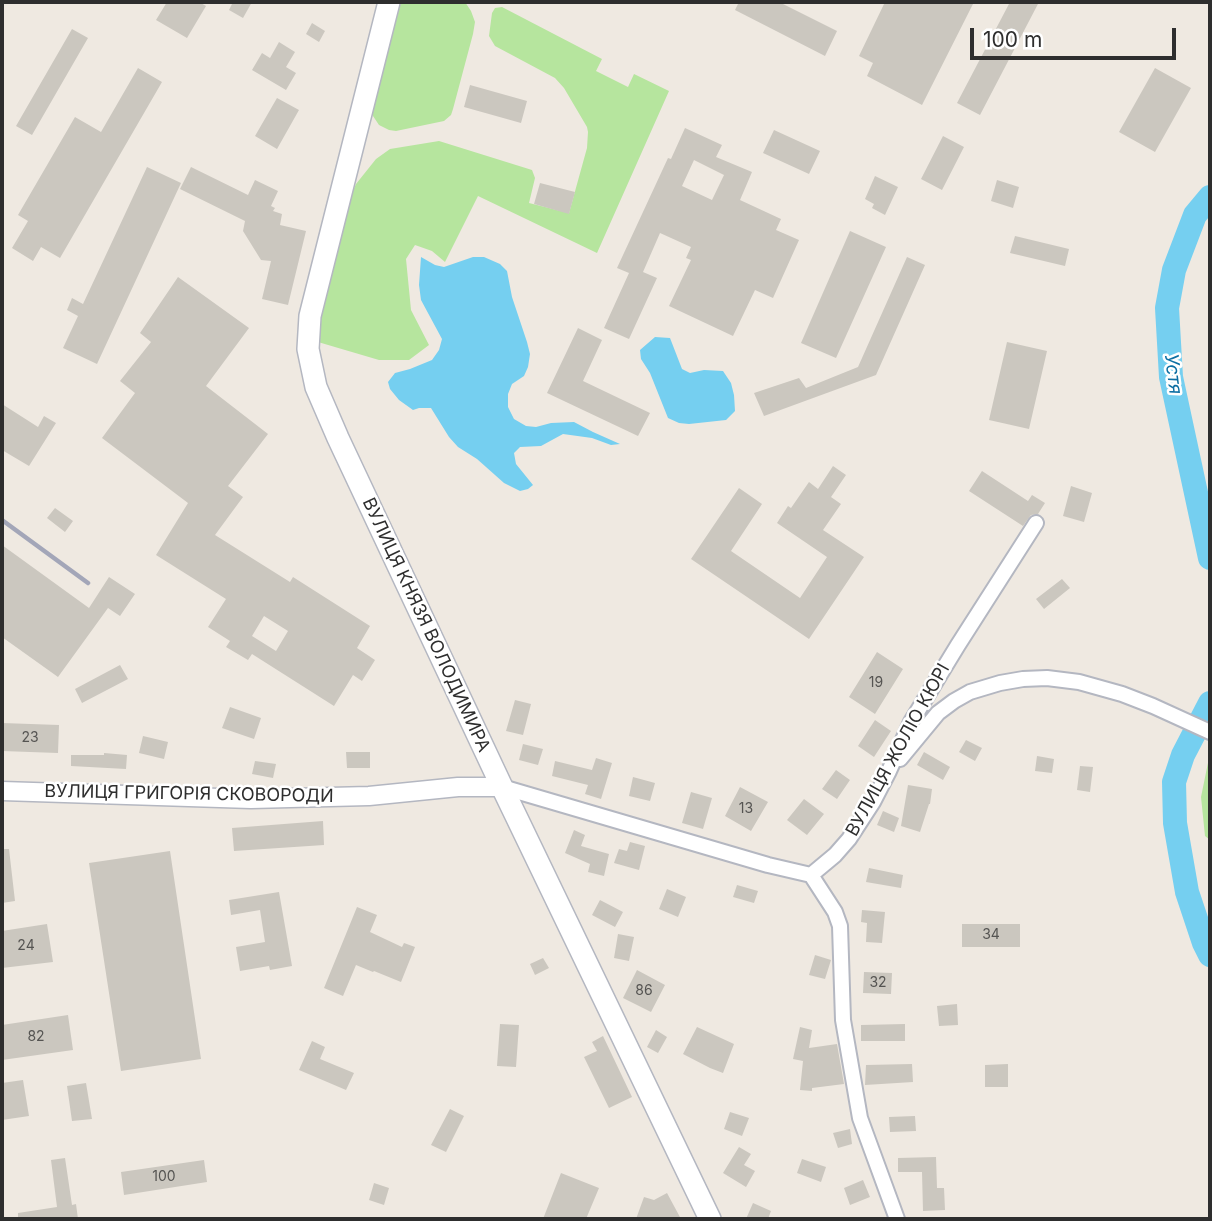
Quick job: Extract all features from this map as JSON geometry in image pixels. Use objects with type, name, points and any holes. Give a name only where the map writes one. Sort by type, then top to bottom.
[{"type":"main road","name":"ВУЛИЦЯ КНЯЗЯ ВОЛОДИМИРА","points":[[389,2],[310,316],[308,349],[316,387],[502,787],[710,1219]]},
{"type":"street","name":"ВУЛИЦЯ ЖОЛІО КЮРІ","points":[[811,875],[849,839],[873,802],[911,722],[1036,523]]},
{"type":"street","points":[[889,771],[938,713],[954,701],[970,692],[1023,679],[1047,678],[1079,682],[1122,694],[1210,732]]},
{"type":"street","name":"ВУЛИЦЯ ГРИГОРІЯ СКОВОРОДИ","points":[[2,791],[251,799],[369,796],[458,787],[502,787]]},
{"type":"street","points":[[502,787],[768,866],[811,875],[835,912],[840,926],[843,1020],[860,1118],[897,1219]]},
{"type":"green space","points":[[401,2],[465,2],[475,22],[451,115],[444,121],[396,131],[379,125],[373,116],[372,108]]},
{"type":"green space","points":[[502,7],[602,59],[596,71],[628,87],[634,74],[669,91],[597,253],[478,196],[445,262],[432,251],[415,245],[406,259],[411,310],[429,345],[409,360],[379,360],[318,342],[319,324],[346,206],[356,184],[376,159],[390,149],[439,141],[532,170],[535,178],[529,203],[569,213],[587,148],[587,127],[555,78],[495,46],[489,36],[492,13],[495,8]]},
{"type":"green space","points":[[1210,753],[1210,840],[1205,836],[1201,797]]},
{"type":"water","points":[[421,257],[444,267],[473,257],[484,257],[500,264],[507,271],[512,297],[530,354],[524,376],[512,384],[508,394],[508,407],[514,419],[526,426],[536,427],[574,422],[620,444],[611,445],[592,438],[563,434],[541,446],[520,447],[514,453],[516,464],[533,485],[520,491],[504,483],[477,459],[458,447],[431,408],[413,410],[399,400],[388,382],[395,373],[432,360],[442,339],[421,300]]},
{"type":"water","points":[[655,337],[670,338],[682,369],[690,373],[704,370],[723,371],[731,383],[735,411],[726,420],[689,424],[668,418],[650,373],[641,359],[640,350]]},
{"type":"building","points":[[167,2],[199,2],[206,6],[187,38],[156,20]]},
{"type":"building","points":[[233,2],[252,2],[243,18],[229,10]]},
{"type":"building","points":[[739,2],[779,2],[837,31],[825,56],[735,10]]},
{"type":"building","points":[[885,2],[974,2],[922,105],[867,76],[873,63],[859,56]]},
{"type":"building","points":[[1010,2],[1039,2],[980,115],[957,103]]},
{"type":"building","points":[[312,23],[325,31],[319,42],[306,34]]},
{"type":"building","points":[[72,29],[88,38],[32,135],[16,126]]},
{"type":"building","points":[[279,42],[295,52],[286,67],[296,73],[286,90],[252,70],[262,53],[270,58]]},
{"type":"building","points":[[138,68],[162,82],[60,258],[41,247],[33,261],[12,248],[28,221],[18,215],[75,117],[101,132]]},
{"type":"building","points":[[1155,68],[1191,88],[1155,152],[1119,132]]},
{"type":"building","points":[[470,85],[527,101],[521,123],[464,107]]},
{"type":"building","points":[[277,98],[299,110],[277,149],[255,136]]},
{"type":"building","points":[[685,128],[722,145],[716,157],[752,172],[740,200],[781,219],[776,230],[799,240],[773,298],[755,290],[733,336],[669,306],[691,260],[686,258],[691,247],[660,233],[643,272],[657,278],[629,339],[604,328],[629,273],[617,268],[668,158],[671,159]],"holes":[[[694,160],[724,175],[712,200],[682,186]]]},
{"type":"building","points":[[774,130],[820,151],[809,174],[763,153]]},
{"type":"building","points":[[943,136],[964,147],[942,190],[921,179]]},
{"type":"building","points":[[147,167],[181,183],[97,364],[63,348],[78,316],[67,310],[72,298],[83,304]]},
{"type":"building","points":[[191,167],[248,195],[255,180],[278,191],[271,206],[275,208],[273,211],[282,214],[280,225],[306,231],[288,305],[262,299],[271,261],[261,260],[243,231],[245,221],[180,189]]},
{"type":"building","points":[[875,176],[898,187],[885,215],[872,208],[874,204],[865,199]]},
{"type":"building","points":[[997,180],[1019,187],[1013,208],[991,201]]},
{"type":"building","points":[[540,183],[575,192],[569,214],[534,204]]},
{"type":"building","points":[[850,231],[886,247],[836,358],[801,343]]},
{"type":"building","points":[[1015,236],[1069,249],[1065,266],[1010,253]]},
{"type":"building","points":[[907,257],[925,265],[876,375],[764,416],[754,393],[799,378],[806,388],[858,367]]},
{"type":"building","points":[[178,277],[249,328],[206,386],[268,434],[228,486],[243,497],[215,535],[290,582],[293,577],[370,626],[357,648],[375,660],[362,681],[353,675],[334,706],[252,654],[248,660],[226,647],[230,641],[208,627],[226,599],[156,555],[188,503],[102,438],[135,393],[120,381],[151,342],[140,333]],"holes":[[[264,616],[288,631],[276,651],[252,636]]]},
{"type":"building","points":[[578,328],[602,340],[583,381],[650,413],[638,436],[547,393]]},
{"type":"building","points":[[1007,342],[1047,351],[1029,429],[989,420]]},
{"type":"building","points":[[2,404],[38,427],[44,416],[56,423],[29,466],[2,450]]},
{"type":"building","points":[[833,466],[846,475],[831,497],[841,504],[823,530],[864,557],[809,639],[691,559],[739,488],[762,504],[731,551],[800,598],[827,557],[777,523],[809,482],[818,489]]},
{"type":"building","points":[[982,471],[1028,501],[1032,495],[1045,503],[1038,514],[1031,515],[1023,526],[969,491]]},
{"type":"building","points":[[1071,486],[1092,493],[1084,522],[1063,516]]},
{"type":"building","points":[[55,508],[73,521],[65,532],[47,518]]},
{"type":"building","points":[[2,545],[89,608],[109,577],[135,594],[120,616],[108,608],[58,677],[2,637]]},
{"type":"building","points":[[1062,579],[1070,588],[1044,609],[1036,599]]},
{"type":"building","points":[[877,652],[903,669],[875,714],[849,697]]},
{"type":"building","points":[[120,665],[128,679],[82,703],[75,689]]},
{"type":"building","points":[[515,700],[531,704],[523,735],[506,731]]},
{"type":"building","points":[[230,707],[261,718],[254,739],[222,728]]},
{"type":"building","points":[[875,720],[891,731],[874,757],[858,746]]},
{"type":"building","points":[[2,723],[59,725],[58,753],[2,751]]},
{"type":"building","points":[[143,736],[168,742],[164,759],[139,753]]},
{"type":"building","points":[[966,740],[982,748],[975,761],[959,752]]},
{"type":"building","points":[[523,744],[543,749],[538,765],[519,760]]},
{"type":"building","points":[[346,752],[370,752],[370,768],[347,768]]},
{"type":"building","points":[[924,752],[950,767],[943,780],[917,765]]},
{"type":"building","points":[[71,755],[127,755],[126,769],[71,766]]},
{"type":"building","points":[[1037,756],[1054,759],[1052,773],[1035,771]]},
{"type":"building","points":[[596,758],[612,763],[601,799],[585,794],[588,785],[552,776],[555,761],[592,770]]},
{"type":"building","points":[[255,761],[276,764],[273,778],[252,774]]},
{"type":"building","points":[[1080,766],[1093,767],[1090,792],[1077,790]]},
{"type":"building","points":[[836,770],[850,780],[837,799],[822,789]]},
{"type":"building","points":[[633,777],[655,783],[650,801],[629,796]]},
{"type":"building","points":[[908,785],[932,789],[930,804],[920,832],[901,826]]},
{"type":"building","points":[[740,787],[768,802],[751,831],[725,816]]},
{"type":"building","points":[[691,792],[712,798],[703,829],[682,823]]},
{"type":"building","points":[[804,799],[824,814],[807,835],[787,820]]},
{"type":"building","points":[[883,811],[899,818],[894,832],[877,825]]},
{"type":"building","points":[[323,821],[324,845],[234,851],[232,828]]},
{"type":"building","points":[[574,830],[585,835],[581,846],[609,854],[604,876],[588,872],[590,864],[565,853]]},
{"type":"building","points":[[630,842],[645,846],[639,870],[614,863],[619,849],[627,851]]},
{"type":"building","points":[[2,849],[9,849],[15,901],[2,903]]},
{"type":"building","points":[[170,851],[201,1059],[121,1071],[89,863]]},
{"type":"building","points":[[869,868],[903,875],[901,888],[866,882]]},
{"type":"building","points":[[737,885],[758,891],[754,903],[733,897]]},
{"type":"building","points":[[667,889],[686,897],[678,917],[659,909]]},
{"type":"building","points":[[279,892],[292,966],[270,970],[269,966],[240,971],[236,947],[265,942],[260,910],[231,915],[229,900]]},
{"type":"building","points":[[600,900],[623,912],[615,927],[592,915]]},
{"type":"building","points":[[357,907],[377,915],[370,932],[402,947],[404,943],[415,947],[401,982],[356,965],[343,996],[324,988]]},
{"type":"building","points":[[862,910],[885,912],[882,943],[866,942],[867,923],[861,922]]},
{"type":"building","points":[[47,924],[53,962],[2,968],[2,931]]},
{"type":"building","points":[[962,924],[1020,924],[1020,947],[962,947]]},
{"type":"building","points":[[618,934],[634,937],[629,961],[614,958]]},
{"type":"building","points":[[815,955],[831,960],[825,979],[809,975]]},
{"type":"building","points":[[543,958],[549,968],[535,975],[530,964]]},
{"type":"building","points":[[637,970],[665,985],[651,1012],[623,998]]},
{"type":"building","points":[[864,972],[892,973],[891,994],[863,993]]},
{"type":"building","points":[[957,1004],[958,1025],[939,1026],[937,1006]]},
{"type":"building","points":[[68,1015],[73,1050],[2,1060],[2,1025]]},
{"type":"building","points":[[500,1024],[519,1025],[516,1067],[497,1066]]},
{"type":"building","points":[[905,1024],[905,1041],[861,1041],[861,1025]]},
{"type":"building","points":[[697,1027],[734,1044],[723,1073],[683,1054]]},
{"type":"building","points":[[800,1027],[812,1030],[809,1048],[837,1044],[844,1084],[812,1088],[812,1091],[800,1090],[803,1061],[793,1059]]},
{"type":"building","points":[[656,1030],[667,1037],[658,1053],[647,1047]]},
{"type":"building","points":[[603,1036],[632,1097],[609,1108],[584,1057],[597,1051],[592,1042]]},
{"type":"building","points":[[312,1041],[325,1047],[320,1059],[354,1073],[346,1090],[299,1070]]},
{"type":"building","points":[[912,1064],[913,1082],[865,1085],[866,1065]]},
{"type":"building","points":[[1008,1064],[1008,1087],[985,1087],[985,1065]]},
{"type":"building","points":[[23,1080],[29,1116],[2,1120],[2,1083]]},
{"type":"building","points":[[86,1083],[92,1119],[72,1121],[67,1086]]},
{"type":"building","points":[[450,1109],[464,1116],[446,1152],[431,1145]]},
{"type":"building","points":[[730,1112],[749,1118],[742,1136],[724,1129]]},
{"type":"building","points":[[915,1116],[916,1131],[890,1132],[889,1117]]},
{"type":"building","points":[[850,1129],[852,1144],[838,1148],[833,1133]]},
{"type":"building","points":[[739,1147],[751,1154],[744,1165],[755,1171],[746,1187],[723,1173]]},
{"type":"building","points":[[936,1157],[937,1188],[944,1188],[945,1210],[923,1211],[922,1172],[898,1172],[898,1158]]},
{"type":"building","points":[[65,1158],[72,1205],[76,1204],[78,1219],[18,1219],[18,1213],[57,1207],[51,1160]]},
{"type":"building","points":[[802,1159],[826,1167],[821,1182],[797,1173]]},
{"type":"building","points":[[204,1160],[207,1182],[124,1195],[121,1172]]},
{"type":"building","points":[[561,1173],[599,1188],[586,1219],[543,1219]]},
{"type":"building","points":[[863,1180],[870,1197],[850,1205],[844,1188]]},
{"type":"building","points":[[374,1183],[389,1188],[384,1205],[369,1200]]},
{"type":"building","points":[[667,1193],[681,1219],[636,1219],[644,1197],[654,1200]]},
{"type":"building","points":[[753,1203],[771,1211],[768,1219],[746,1219]]},
{"type":"waterway","name":"Устя","points":[[1210,197],[1195,215],[1174,270],[1167,308],[1171,377],[1210,558]]},
{"type":"waterway","name":"Устя","points":[[1210,703],[1183,755],[1174,782],[1175,823],[1187,892],[1210,955]]},
{"type":"railway","points":[[2,520],[88,583]]}]
